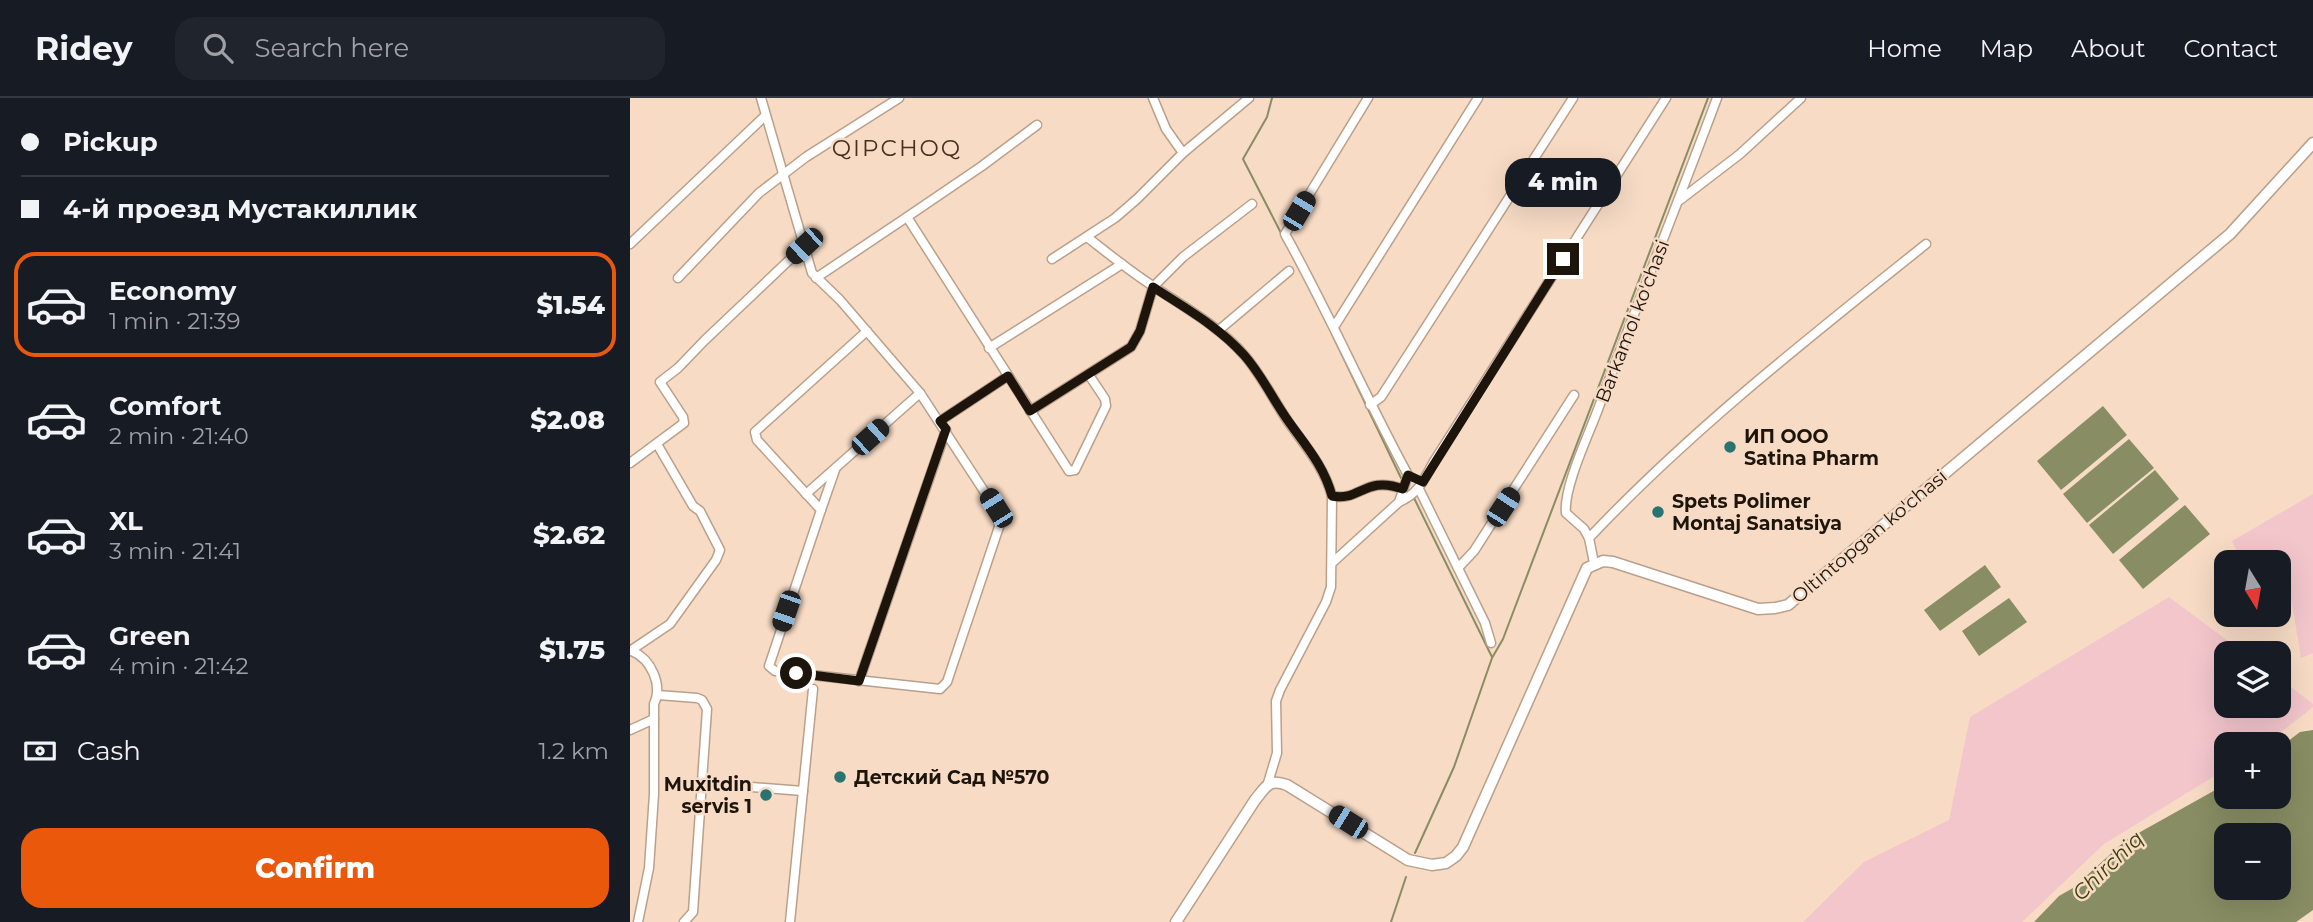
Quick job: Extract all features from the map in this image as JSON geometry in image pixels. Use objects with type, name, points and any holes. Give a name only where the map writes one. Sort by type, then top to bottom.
[{"type":"street","points":[[761,98],[810,268],[816,278],[840,300],[920,393],[996,508],[1000,521],[947,682],[940,689],[775,671],[769,666],[836,467]]},
{"type":"street","points":[[678,278],[759,193],[855,125],[900,98]]},
{"type":"street","points":[[1153,98],[1166,129],[1183,153]]},
{"type":"street","points":[[1052,259],[1137,200],[1183,153],[1249,98]]},
{"type":"street","points":[[1368,98],[1285,234],[1321,299],[1370,405],[1408,475],[1421,485],[1492,643]]},
{"type":"street","points":[[1334,327],[1478,98]]},
{"type":"street","points":[[1370,405],[1381,397],[1573,98]]},
{"type":"street","points":[[1332,563],[1399,502],[1411,497],[1421,485],[1666,98]]},
{"type":"street","name":"Barkamol ko'chasi","points":[[1589,538],[1584,529],[1566,513],[1565,504],[1625,334],[1679,202],[1717,98]]},
{"type":"street","points":[[1679,202],[1740,154],[1801,98]]},
{"type":"street","points":[[630,244],[765,116]]},
{"type":"street","points":[[816,278],[982,166],[1037,125]]},
{"type":"street","name":"Oltintopgan ko'chasi","points":[[1594,564],[1614,562],[1758,608],[1788,605],[2230,234],[2313,143]]},
{"type":"street","points":[[1030,411],[1131,347],[1136,341],[1153,287],[1183,257],[1252,204]]},
{"type":"street","points":[[907,217],[1069,471],[1075,470],[1107,406],[1089,375]]},
{"type":"street","points":[[1087,237],[1153,287],[1219,330],[1245,356],[1322,467],[1332,496],[1331,587],[1276,701],[1278,753],[1268,783],[1176,922]]},
{"type":"street","points":[[1268,783],[1275,781],[1287,785],[1408,860],[1432,865],[1446,863],[1456,856],[1463,848],[1583,572],[1594,564],[1589,538],[1633,491],[1762,376],[1926,244]]},
{"type":"street","points":[[630,463],[681,426],[684,420],[660,382],[678,368],[804,246]]},
{"type":"street","points":[[989,348],[1122,264]]},
{"type":"street","points":[[1219,330],[1289,271]]},
{"type":"street","points":[[821,510],[757,440],[755,432],[867,331]]},
{"type":"street","points":[[940,421],[1008,376]]},
{"type":"street","points":[[806,494],[920,393]]},
{"type":"street","points":[[1458,568],[1474,551],[1574,395]]},
{"type":"street","points":[[859,681],[946,429]]},
{"type":"street","points":[[631,651],[670,624],[720,551],[700,511],[693,506],[657,444]]},
{"type":"street","points":[[1399,502],[1408,475]]},
{"type":"street","points":[[1332,496],[1346,497],[1375,484],[1403,489]]},
{"type":"street","points":[[631,651],[642,655],[650,667],[658,695],[654,704],[649,868],[638,922]]},
{"type":"street","points":[[790,922],[813,689]]},
{"type":"street","points":[[658,695],[697,698],[706,705],[693,912],[684,922]]},
{"type":"street","points":[[630,730],[654,719]]},
{"type":"street","points":[[702,783],[803,791]]},
{"type":"shaded area","points":[[2313,494],[2313,653],[2301,658],[2291,597],[2291,550],[2236,550],[2232,541]]},
{"type":"shaded area","points":[[2169,597],[2228,641],[2214,641],[2214,718],[2291,718],[2291,687],[2313,704],[2313,707],[2281,732],[2214,732],[2214,776],[2104,844],[2022,922],[1803,922],[1864,862],[1949,820],[1970,717]]},
{"type":"water","points":[[2103,406],[2127,435],[2061,490],[2037,461]]},
{"type":"water","points":[[2129,439],[2154,468],[2087,523],[2063,494]]},
{"type":"water","points":[[2155,470],[2179,499],[2113,554],[2089,525]]},
{"type":"water","points":[[2185,505],[2210,534],[2143,589],[2119,560]]},
{"type":"water","points":[[1985,565],[2001,587],[1940,631],[1924,610]]},
{"type":"water","points":[[2009,598],[2027,622],[1979,656],[1962,631]]},
{"type":"water","name":"Chirchiq","points":[[2313,730],[2313,910],[2296,922],[2034,922],[2059,896],[2073,888],[2126,840],[2214,791],[2214,809],[2291,809],[2291,739],[2300,732]]},
{"type":"waterway","points":[[1272,98],[1267,117],[1243,159],[1282,235]]},
{"type":"waterway","points":[[1415,853],[1454,767],[1492,658],[1503,639],[1708,98]]},
{"type":"waterway","points":[[1332,334],[1401,478]]},
{"type":"waterway","points":[[1414,498],[1492,657]]},
{"type":"waterway","points":[[1391,922],[1406,877]]},
{"type":"place","name":"ИП ООО Satina Pharm","points":[[1730,447]]},
{"type":"place","name":"Spets Polimer Montaj Sanatsiya","points":[[1658,512]]},
{"type":"place","name":"Детский Сад №570","points":[[840,777]]},
{"type":"place","name":"Muxitdin servis 1","points":[[766,795]]},
{"type":"district","name":"QIPCHOQ","points":[[897,148]]},
{"type":"route","points":[[796,673],[859,681],[946,429],[940,421],[1008,376],[1030,411],[1114,359],[1136,341],[1153,287],[1219,330],[1245,356],[1322,467],[1332,496],[1340,498],[1375,484],[1393,485],[1403,489],[1408,475],[1423,482],[1563,259]]}]
